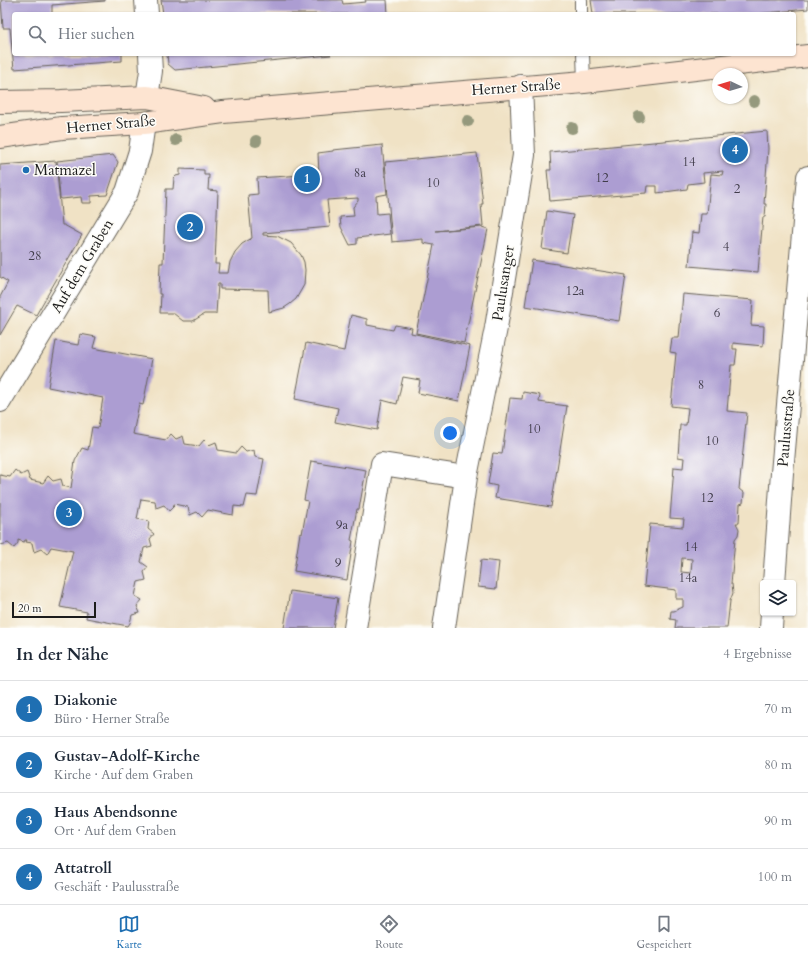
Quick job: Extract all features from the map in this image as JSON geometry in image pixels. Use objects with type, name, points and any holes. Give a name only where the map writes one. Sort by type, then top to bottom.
[{"type":"main road","name":"Herner Straße","points":[[0,137],[62,128],[144,123],[223,112],[521,86],[584,82],[808,56]]},
{"type":"main road","name":"Herner Straße","points":[[0,102],[147,97],[223,112]]},
{"type":"street","points":[[146,0],[147,12]]},
{"type":"street","points":[[147,97],[151,70],[150,56]]},
{"type":"street","name":"Paulusanger","points":[[444,628],[466,477],[496,328],[524,155],[521,86]]},
{"type":"street","name":"Auf dem Graben","points":[[0,401],[127,192],[140,151],[144,123]]},
{"type":"street","name":"Paulusstraße","points":[[774,580],[783,458],[808,178]]},
{"type":"street","points":[[355,628],[382,464],[466,477]]},
{"type":"street","points":[[771,628],[772,616]]},
{"type":"lane","points":[[581,0],[581,12]]},
{"type":"lane","points":[[583,56],[584,82]]},
{"type":"building","points":[[1,0],[105,0],[52,5],[52,12],[12,12],[12,48],[10,28],[3,28]]},
{"type":"building","points":[[161,0],[342,0],[343,4],[366,2],[365,0],[387,0],[388,12],[163,12]]},
{"type":"building","points":[[591,0],[808,0],[808,9],[776,12],[593,12]]},
{"type":"building","points":[[13,56],[122,56],[122,61],[14,69]]},
{"type":"building","points":[[167,56],[321,56],[175,70],[168,64]]},
{"type":"building","points":[[767,131],[768,149],[764,204],[766,204],[765,217],[763,217],[758,272],[689,266],[692,232],[699,233],[701,214],[707,214],[711,174],[722,175],[723,171],[703,173],[704,182],[688,184],[687,189],[657,193],[657,186],[647,186],[646,193],[550,201],[547,170],[551,170],[550,152]]},
{"type":"building","points":[[382,145],[387,194],[376,196],[377,214],[388,213],[390,234],[357,238],[357,244],[350,245],[341,227],[340,217],[354,216],[353,207],[358,201],[358,198],[327,200],[330,227],[263,233],[263,235],[277,236],[291,243],[301,255],[304,262],[304,285],[296,299],[290,304],[284,308],[269,312],[268,290],[220,289],[220,284],[218,284],[216,314],[204,314],[193,321],[183,321],[173,313],[160,313],[160,263],[163,263],[166,189],[173,189],[174,178],[180,175],[180,169],[204,170],[204,175],[209,175],[208,190],[218,191],[215,264],[219,264],[218,273],[228,273],[230,262],[235,252],[242,244],[252,238],[248,195],[258,194],[257,178],[319,174],[318,153]]},
{"type":"building","points":[[477,153],[483,204],[481,204],[483,226],[436,231],[482,227],[488,229],[464,343],[416,333],[434,245],[423,243],[423,239],[392,242],[385,162]]},
{"type":"building","points":[[113,155],[118,162],[107,195],[91,196],[91,203],[82,203],[81,197],[60,198],[57,161]]},
{"type":"building","points":[[56,161],[62,225],[82,235],[36,315],[17,306],[0,335],[0,297],[8,282],[0,277],[0,165]]},
{"type":"building","points":[[547,211],[573,215],[567,253],[542,249]]},
{"type":"building","points":[[532,260],[626,275],[619,321],[525,306]]},
{"type":"building","points":[[683,294],[753,300],[751,325],[764,326],[763,346],[733,343],[733,349],[737,349],[735,365],[731,365],[727,411],[747,413],[739,489],[744,493],[743,503],[740,504],[739,523],[736,523],[739,529],[738,535],[735,539],[731,584],[733,593],[730,601],[727,628],[675,628],[676,620],[670,619],[671,611],[683,607],[683,599],[676,599],[676,590],[644,586],[650,524],[683,527],[684,519],[670,518],[674,467],[683,468],[684,458],[678,457],[680,425],[686,425],[688,408],[671,406],[676,353],[670,352],[672,338],[679,338]],"holes":[[[682,558],[692,559],[691,573],[681,572]]]},
{"type":"building","points":[[351,315],[367,319],[367,325],[393,330],[395,325],[412,328],[411,333],[470,346],[459,401],[418,393],[420,380],[403,377],[397,404],[382,400],[377,430],[335,422],[338,408],[295,399],[306,343],[344,351]]},
{"type":"building","points":[[80,334],[96,337],[93,348],[152,359],[143,405],[139,404],[133,434],[166,440],[171,434],[176,439],[183,436],[185,444],[199,446],[204,440],[209,445],[216,442],[218,450],[236,453],[241,447],[246,452],[254,450],[255,457],[264,459],[257,496],[247,495],[244,507],[234,506],[233,515],[208,510],[202,517],[197,512],[190,515],[188,507],[174,504],[169,511],[164,505],[156,508],[155,501],[141,499],[137,519],[149,521],[148,529],[154,534],[150,539],[152,546],[144,548],[141,562],[148,567],[144,572],[146,580],[138,582],[135,596],[142,600],[137,606],[140,613],[132,615],[128,626],[86,618],[87,612],[60,607],[73,551],[51,547],[47,554],[41,549],[34,552],[32,543],[26,542],[27,540],[24,542],[18,540],[18,543],[14,548],[8,543],[1,545],[0,542],[0,475],[10,477],[15,470],[21,475],[27,472],[30,480],[43,483],[48,476],[53,481],[61,479],[63,486],[71,488],[75,461],[82,448],[88,450],[92,427],[98,428],[103,398],[48,387],[56,341],[78,345]]},
{"type":"building","points":[[523,392],[540,395],[539,402],[567,406],[551,507],[495,498],[497,486],[488,484],[493,453],[502,454],[510,398],[522,399]]},
{"type":"building","points":[[311,461],[366,470],[359,509],[357,509],[351,540],[353,541],[347,580],[294,571],[300,533],[302,534],[308,501],[304,500]]},
{"type":"building","points":[[481,560],[499,562],[496,589],[478,587]]},
{"type":"building","points":[[290,591],[338,598],[333,628],[284,628]]},
{"type":"place","name":"Attatroll","points":[[735,150]]},
{"type":"place","name":"Matmazel","points":[[26,170]]},
{"type":"place","name":"Diakonie","points":[[307,179]]},
{"type":"place","name":"Gustav-Adolf-Kirche","points":[[190,227]]},
{"type":"place","name":"Haus Abendsonne","points":[[69,513]]}]
